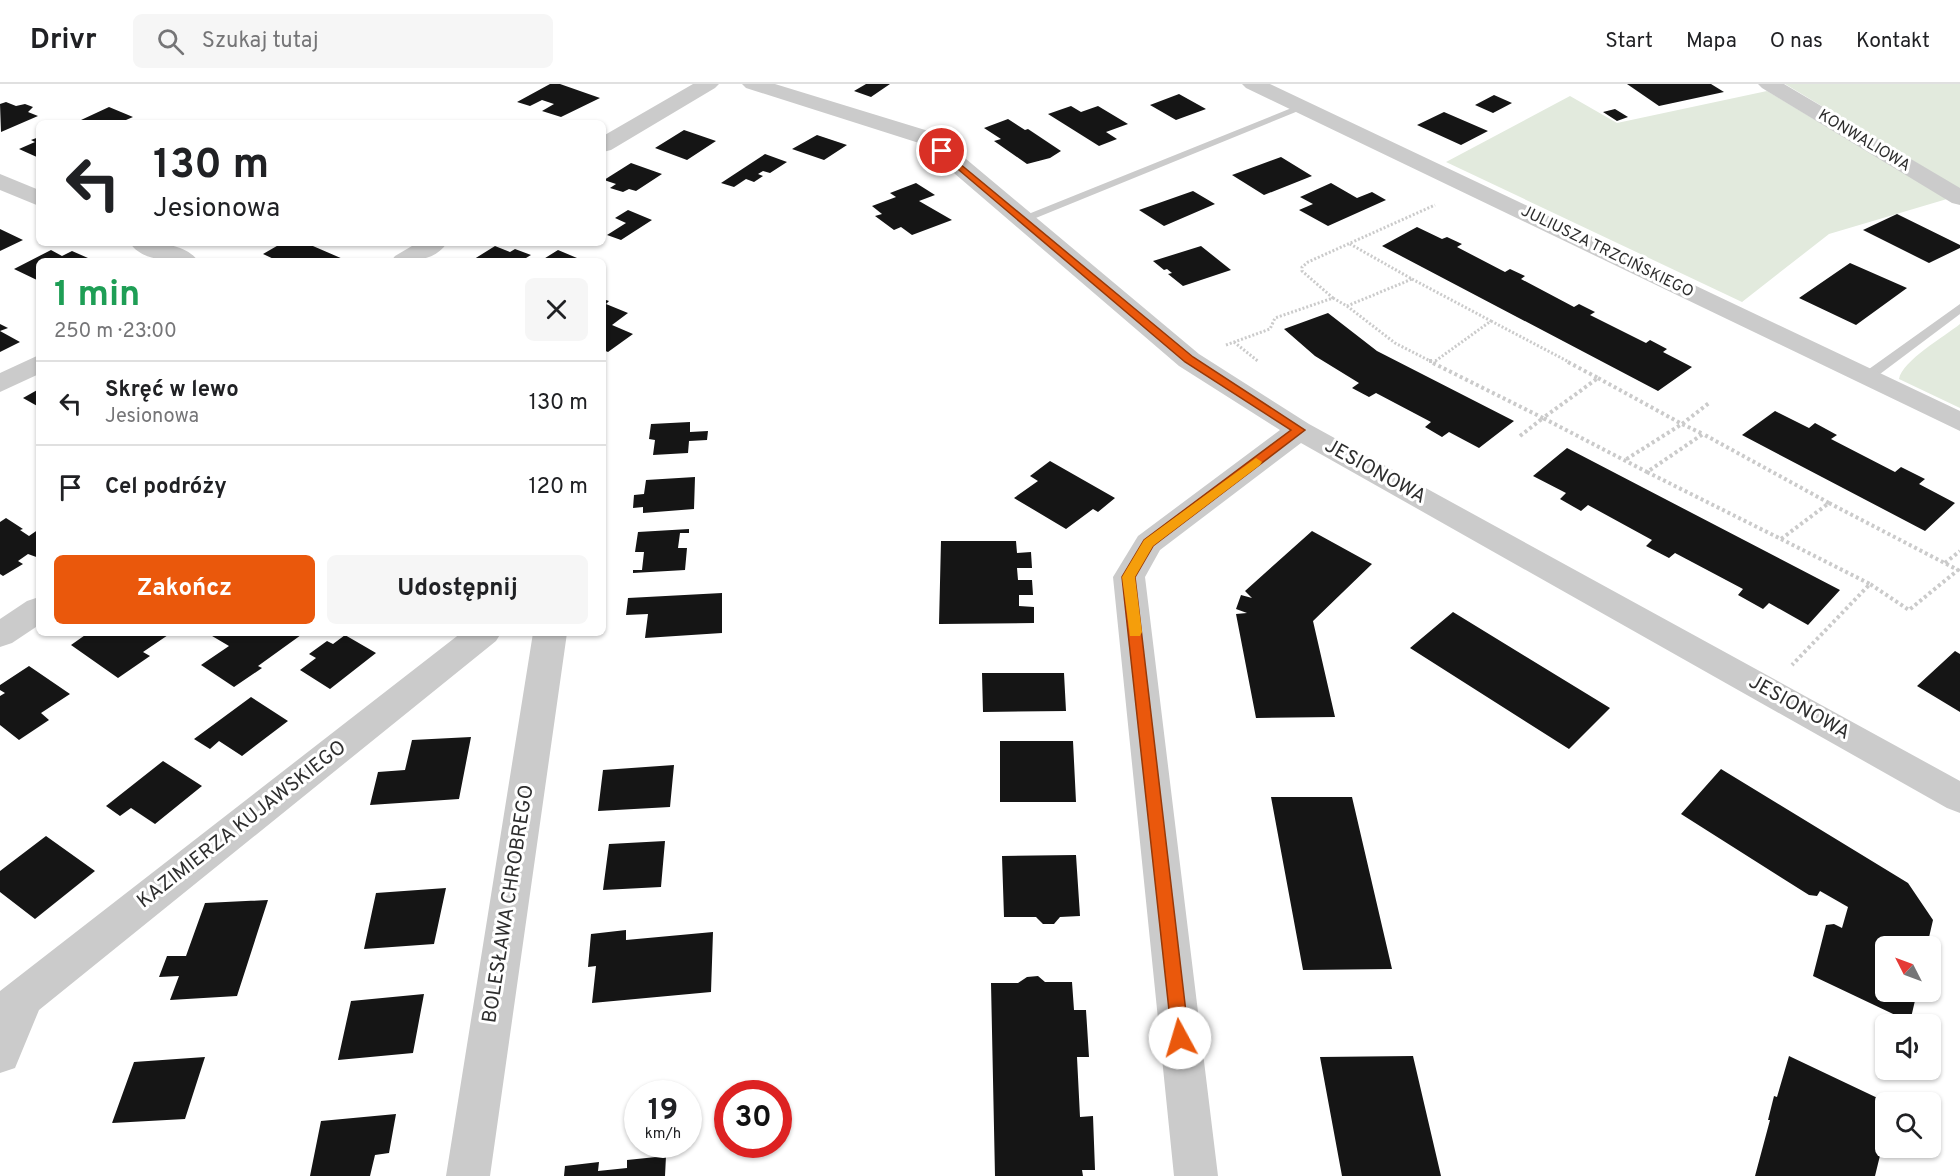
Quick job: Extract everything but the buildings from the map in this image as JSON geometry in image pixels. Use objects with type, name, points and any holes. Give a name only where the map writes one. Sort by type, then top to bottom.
[{"type":"street","points":[[606,143],[708,84]]},
{"type":"street","name":"JESIONOWA","points":[[753,84],[927,138],[1189,360],[1299,430],[1960,798]]},
{"type":"street","name":"JULIUSZA TRZCIŃSKIEGO","points":[[1253,84],[1960,422]]},
{"type":"street","name":"KONWALIOWA","points":[[1768,84],[1960,198]]},
{"type":"street","points":[[149,246],[178,258]]},
{"type":"street","points":[[409,258],[430,246]]},
{"type":"street","points":[[0,384],[36,365]]},
{"type":"street","points":[[1196,1176],[1129,577],[1149,543],[1299,430]]},
{"type":"street","points":[[0,635],[36,611]]},
{"type":"street","name":"KAZIMIERZA KUJAWSKIEGO","points":[[12,1007],[480,636]]},
{"type":"street","name":"BOLESŁAWA CHROBREGO","points":[[468,1176],[550,636]]},
{"type":"street","points":[[0,1054],[12,1007]]},
{"type":"lane","points":[[1022,219],[1303,108]]},
{"type":"lane","points":[[1867,377],[1960,308]]},
{"type":"path","points":[[1349,243],[1682,424],[1958,570],[1909,610],[1870,585],[1395,343],[1302,271],[1302,267],[1349,243],[1443,201]]},
{"type":"path","points":[[1347,306],[1412,279]]},
{"type":"path","points":[[1189,360],[1270,329],[1275,318],[1334,298]]},
{"type":"path","points":[[1433,363],[1491,321]]},
{"type":"path","points":[[1234,342],[1278,378],[1248,397]]},
{"type":"path","points":[[1520,436],[1598,378]]},
{"type":"path","points":[[1625,460],[1682,424],[1709,403]]},
{"type":"path","points":[[1647,472],[1702,434]]},
{"type":"path","points":[[1781,539],[1829,502]]},
{"type":"path","points":[[1945,563],[1960,551]]},
{"type":"path","points":[[1767,690],[1870,585]]},
{"type":"shaded area","points":[[1785,84],[1960,84],[1960,189]]},
{"type":"shaded area","points":[[1767,91],[1947,199],[1829,234],[1742,302],[1446,162],[1570,96],[1617,123]]},
{"type":"shaded area","points":[[1960,324],[1960,408],[1899,379],[1908,364]]},
{"type":"slow traffic","points":[[1135,632],[1129,577],[1149,543],[1256,462]]},
{"type":"route","points":[[942,151],[1189,360],[1299,430],[1149,543],[1129,577],[1180,1038]]}]
